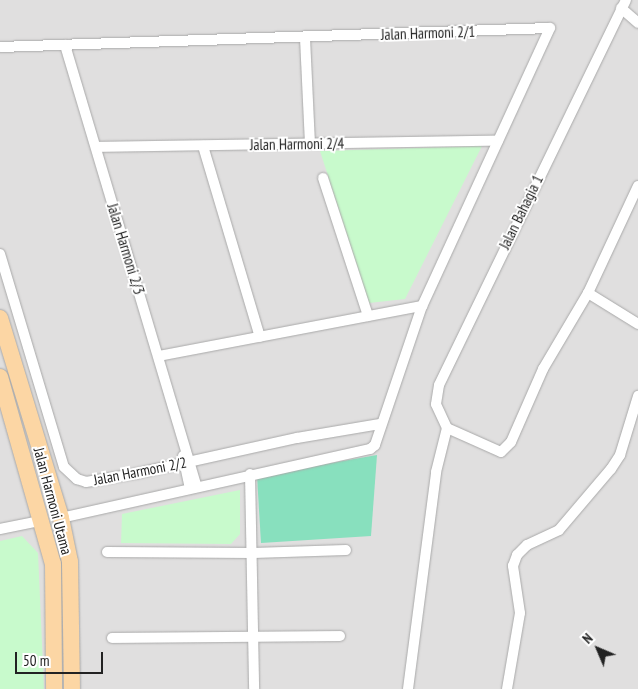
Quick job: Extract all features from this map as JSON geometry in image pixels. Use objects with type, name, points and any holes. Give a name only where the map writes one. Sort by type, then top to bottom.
[{"type":"main road","name":"Jalan Harmoni Utama","points":[[0,318],[61,518],[70,562],[72,689]]},
{"type":"main road","name":"Jalan Harmoni Utama","points":[[0,377],[53,564],[54,689]]},
{"type":"street","points":[[623,4],[638,22]]},
{"type":"street","name":"Jalan Bahagia 1","points":[[447,428],[436,404],[438,385],[623,4]]},
{"type":"street","name":"Jalan Harmoni 2/1","points":[[0,47],[305,38],[550,28],[422,306],[380,424],[375,446],[370,450],[250,474]]},
{"type":"street","points":[[305,38],[310,144]]},
{"type":"street","name":"Jalan Harmoni 2/3","points":[[65,45],[159,356],[193,487]]},
{"type":"street","name":"Jalan Harmoni 2/4","points":[[96,148],[498,141]]},
{"type":"street","points":[[203,146],[260,337]]},
{"type":"street","points":[[323,178],[368,316]]},
{"type":"street","points":[[408,689],[436,472],[447,428],[501,452],[511,442],[543,369],[588,293],[638,186]]},
{"type":"street","name":"Jalan Harmoni 2/2","points":[[0,254],[64,467],[70,474],[86,482],[186,459],[380,424]]},
{"type":"street","points":[[588,293],[638,324]]},
{"type":"street","points":[[159,356],[422,306]]},
{"type":"street","points":[[507,689],[520,613],[513,566],[522,550],[544,535],[559,530],[611,469],[620,455],[638,396]]},
{"type":"street","points":[[61,518],[250,474],[254,689]]},
{"type":"street","points":[[0,529],[40,521]]},
{"type":"street","points":[[107,552],[252,553],[346,550]]},
{"type":"street","points":[[112,638],[253,639],[340,636]]},
{"type":"shaded area","points":[[0,0],[638,0],[638,689],[0,689]]},
{"type":"green space","points":[[482,146],[405,299],[369,303],[320,151]]},
{"type":"green space","points":[[377,455],[371,536],[261,543],[257,476]]},
{"type":"green space","points":[[240,490],[240,534],[231,544],[121,543],[122,514]]},
{"type":"green space","points":[[22,536],[38,553],[44,689],[0,689],[0,541]]}]
